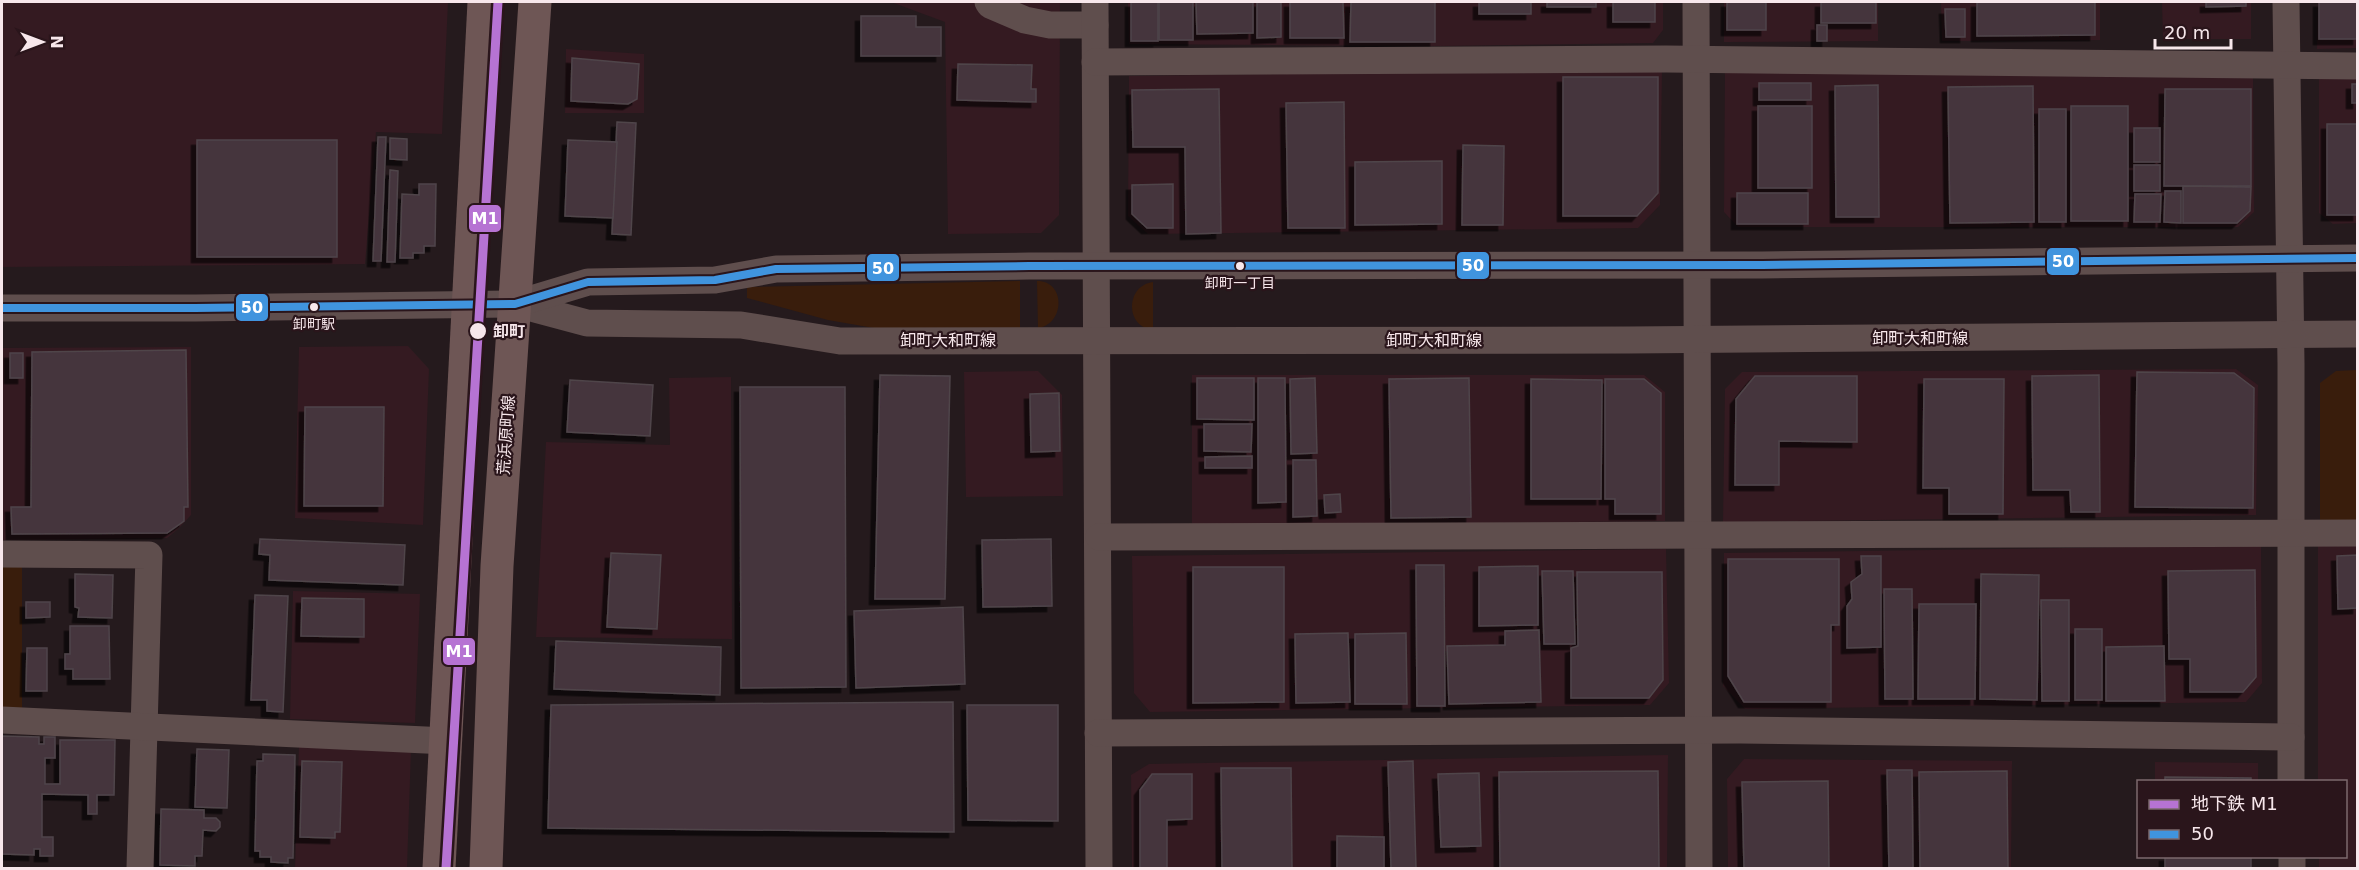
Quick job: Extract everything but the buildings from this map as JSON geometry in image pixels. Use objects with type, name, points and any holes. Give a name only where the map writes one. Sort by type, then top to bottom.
[{"type":"main road","points":[[440,868],[484,2]]},
{"type":"main road","name":"荒浜原町線","points":[[486,868],[497,566],[535,2]]},
{"type":"street","points":[[988,2],[1025,20],[1050,24],[1095,13],[1099,868]]},
{"type":"street","points":[[1696,2],[1699,868]]},
{"type":"street","points":[[2286,2],[2290,259],[2291,780]]},
{"type":"street","points":[[1095,62],[1696,60],[2358,66]]},
{"type":"street","name":"卸町大和町線","points":[[2,308],[515,304],[588,282],[716,280],[776,269],[1697,266],[2358,258]]},
{"type":"street","name":"卸町大和町線","points":[[515,304],[587,322],[741,325],[840,341],[1697,340],[2358,334]]},
{"type":"street","points":[[1098,537],[2358,533]]},
{"type":"street","points":[[2,554],[148,555],[140,868]]},
{"type":"street","points":[[2,720],[447,741]]},
{"type":"street","points":[[1098,733],[1699,730],[2291,737]]},
{"type":"shaded area","points":[[2,2],[448,2],[442,134],[376,132],[365,264],[2,267]]},
{"type":"shaded area","points":[[891,2],[1060,2],[1059,215],[1041,233],[948,234],[945,22]]},
{"type":"shaded area","points":[[1128,2],[1663,2],[1663,30],[1653,43],[1441,46],[1129,44]]},
{"type":"shaded area","points":[[1724,2],[1878,2],[1878,41],[1724,42]]},
{"type":"shaded area","points":[[1941,2],[2100,2],[2100,40],[1942,41]]},
{"type":"shaded area","points":[[2162,2],[2251,2],[2251,39],[2163,39]]},
{"type":"shaded area","points":[[2318,2],[2357,2],[2357,48],[2317,49]]},
{"type":"shaded area","points":[[566,49],[644,54],[644,113],[565,113]]},
{"type":"shaded area","points":[[1662,69],[1660,205],[1638,228],[1148,234],[1128,216],[1129,76]]},
{"type":"shaded area","points":[[1725,71],[2253,74],[2254,212],[2238,227],[1738,227],[1724,212]]},
{"type":"shaded area","points":[[2319,77],[2357,77],[2357,223],[2333,224],[2319,213]]},
{"type":"shaded area","points":[[1020,281],[1020,329],[874,328],[828,320],[747,298],[747,287]]},
{"type":"shaded area","points":[[1037,281],[1053,288],[1058,303],[1053,319],[1047,325],[1038,328]]},
{"type":"shaded area","points":[[1153,282],[1153,329],[1144,327],[1138,322],[1133,315],[1132,307],[1137,291]]},
{"type":"shaded area","points":[[408,346],[429,369],[423,525],[295,518],[299,347]]},
{"type":"shaded area","points":[[191,347],[191,515],[178,529],[167,538],[2,540],[2,348]]},
{"type":"shaded area","points":[[2236,369],[2258,385],[2256,515],[1723,522],[1725,389],[1742,372]]},
{"type":"shaded area","points":[[2357,370],[2357,526],[2320,525],[2320,383],[2336,371]]},
{"type":"shaded area","points":[[1038,371],[1062,395],[1063,496],[966,497],[964,372]]},
{"type":"shaded area","points":[[1192,375],[1644,375],[1665,392],[1665,521],[1192,526]]},
{"type":"shaded area","points":[[731,377],[732,639],[536,637],[546,442],[670,445],[669,378]]},
{"type":"shaded area","points":[[2318,539],[2357,539],[2357,868],[2319,868],[2319,858],[2347,858],[2347,780],[2318,780]]},
{"type":"shaded area","points":[[2261,545],[2262,683],[2246,702],[1745,709],[1723,686],[1724,553]]},
{"type":"shaded area","points":[[1666,549],[1669,683],[1650,705],[1150,712],[1134,693],[1132,556]]},
{"type":"shaded area","points":[[2,567],[22,567],[22,708],[2,707]]},
{"type":"shaded area","points":[[293,591],[420,594],[415,723],[290,719]]},
{"type":"shaded area","points":[[299,745],[411,749],[407,868],[295,868]]},
{"type":"shaded area","points":[[1668,755],[1667,868],[1132,868],[1131,775],[1149,764]]},
{"type":"shaded area","points":[[1744,759],[2012,761],[2011,868],[1728,868],[1727,779]]},
{"type":"shaded area","points":[[2155,762],[2258,763],[2258,780],[2155,780]]},
{"type":"metro line","name":"M1","points":[[446,868],[498,2]]},
{"type":"transit line","name":"50","points":[[2,308],[515,304],[588,282],[715,280],[776,269],[1029,266],[1762,265],[2358,258]]},
{"type":"place","name":"卸町一丁目","points":[[1240,266]]},
{"type":"place","name":"卸町駅","points":[[314,307]]},
{"type":"place","name":"卸町","points":[[478,331]]}]
